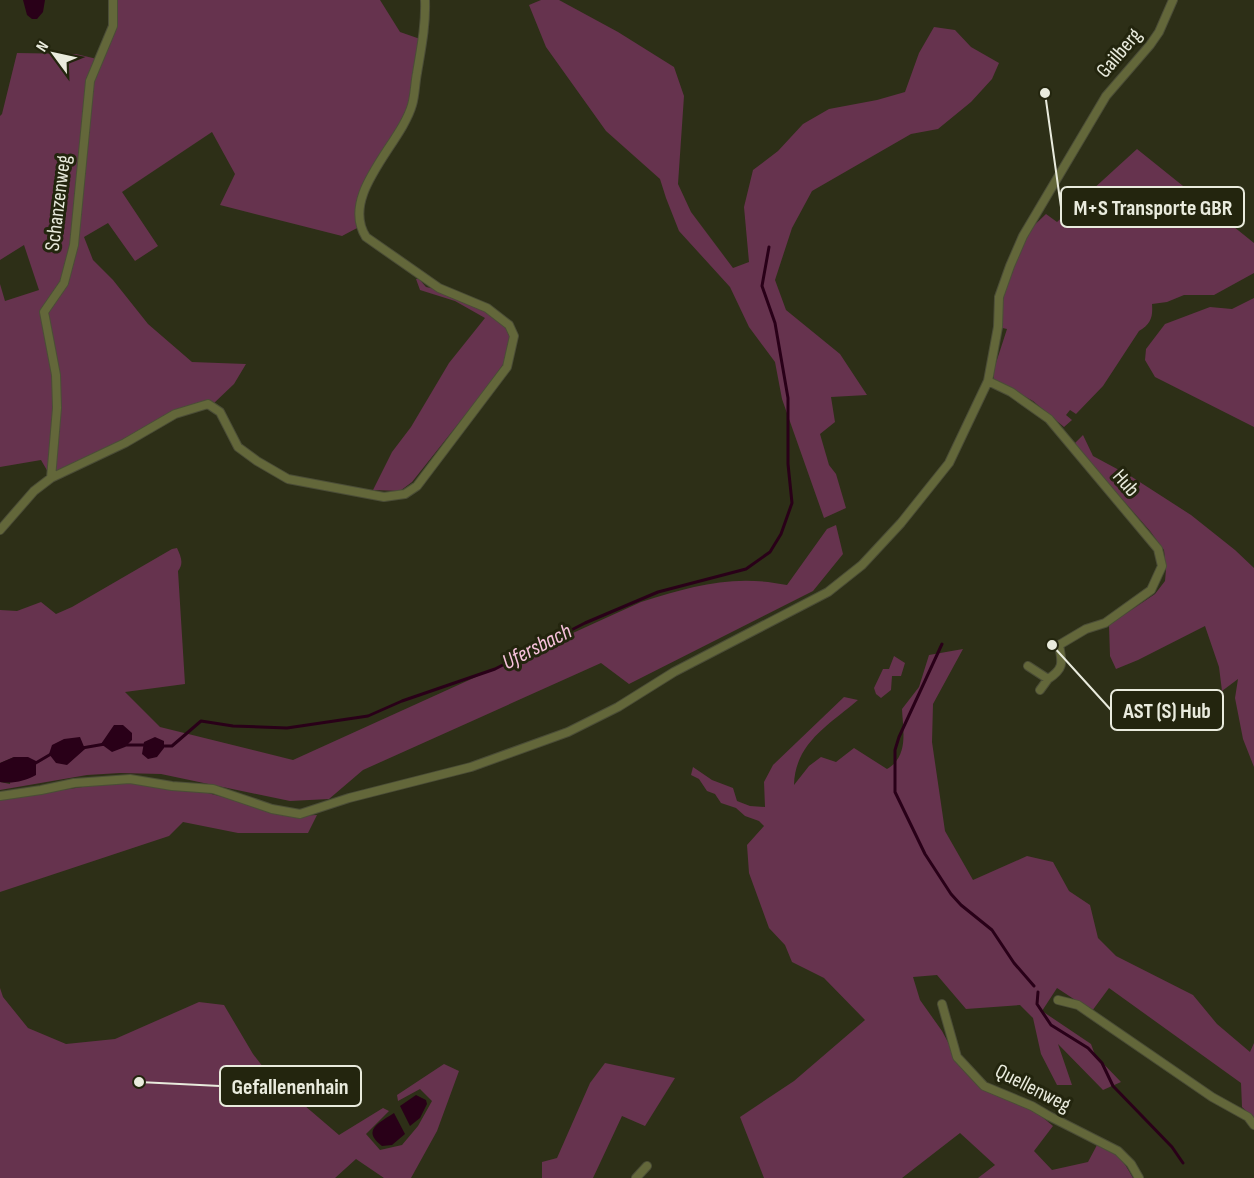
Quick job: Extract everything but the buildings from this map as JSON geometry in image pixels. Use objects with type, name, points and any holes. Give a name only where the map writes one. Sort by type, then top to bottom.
[{"type":"street","name":"Schanzenweg","points":[[51,478],[57,408],[56,375],[44,312],[64,283],[74,245],[90,81],[112,26],[113,0]]},
{"type":"street","points":[[0,530],[34,491],[51,478],[125,443],[175,414],[208,404],[220,412],[238,447],[288,479],[384,497],[405,494],[417,486],[507,367],[514,336],[509,325],[487,308],[440,288],[420,276],[366,237],[360,227],[362,194],[401,129],[412,105],[425,18],[425,0]]},
{"type":"street","name":"Gailberg","points":[[0,796],[74,783],[130,779],[172,786],[213,789],[272,810],[300,814],[349,798],[471,767],[568,732],[618,707],[712,651],[828,592],[862,565],[901,523],[949,463],[988,381],[998,327],[999,297],[1023,236],[1106,96],[1159,32],[1173,0]]},
{"type":"street","name":"Hub","points":[[988,381],[1011,392],[1049,419],[1158,549],[1162,566],[1151,590],[1105,623],[1086,629],[1059,645],[1063,658],[1062,664],[1048,679]]},
{"type":"street","points":[[1028,666],[1048,679],[1040,690]]},
{"type":"street","points":[[1058,1000],[1078,1005],[1212,1097],[1248,1117],[1254,1125]]},
{"type":"street","name":"Quellenweg","points":[[942,1004],[957,1057],[984,1086],[1032,1106],[1118,1151],[1131,1164],[1139,1178]]},
{"type":"street","points":[[636,1178],[647,1166]]},
{"type":"shaded area","points":[[23,0],[45,0],[43,12],[37,19],[32,19],[27,15]]},
{"type":"shaded area","points":[[115,0],[380,0],[400,32],[423,40],[412,105],[361,195],[359,227],[342,236],[220,205],[235,174],[212,132],[122,192],[158,246],[135,261],[108,223],[84,237],[93,260],[113,280],[148,324],[192,362],[246,364],[234,384],[213,404],[175,414],[52,479],[41,460],[0,467],[0,284],[5,301],[39,290],[24,245],[0,260],[0,116],[17,53],[76,54],[97,59],[114,28]]},
{"type":"shaded area","points":[[541,0],[559,0],[618,32],[674,67],[684,96],[678,184],[691,212],[733,268],[749,262],[744,207],[753,170],[778,151],[803,124],[829,109],[905,92],[919,53],[934,27],[955,30],[971,47],[999,63],[992,79],[971,102],[938,129],[911,134],[812,191],[792,228],[775,280],[786,310],[840,354],[867,395],[831,397],[835,422],[820,434],[829,465],[836,474],[846,508],[824,518],[782,399],[775,362],[749,327],[730,287],[679,231],[660,179],[606,131],[546,47],[529,5]]},
{"type":"shaded area","points":[[1137,149],[1254,243],[1254,273],[1214,295],[1184,295],[1167,302],[1152,304],[1149,323],[1139,331],[1103,386],[1076,414],[1070,410],[1066,415],[1072,420],[1064,427],[1033,401],[994,379],[994,369],[1007,329],[998,327],[999,297],[1023,236],[1046,214],[1057,222]]},
{"type":"shaded area","points":[[416,279],[419,279],[426,287],[484,311],[504,325],[510,335],[504,363],[412,482],[400,491],[373,490],[392,452],[411,427],[449,363],[485,318],[455,301],[420,290]]},
{"type":"shaded area","points":[[1254,298],[1254,427],[1155,377],[1145,360],[1146,349],[1165,324],[1210,307],[1232,309]]},
{"type":"shaded area","points":[[1083,435],[1093,456],[1132,477],[1191,515],[1254,568],[1254,767],[1243,739],[1235,698],[1238,679],[1222,691],[1219,667],[1205,626],[1116,669],[1110,656],[1109,625],[1155,594],[1165,581],[1164,550],[1074,444]]},
{"type":"shaded area","points":[[836,525],[843,554],[813,591],[629,684],[601,663],[363,770],[329,799],[290,801],[161,774],[87,775],[0,790],[0,782],[10,784],[14,757],[0,763],[0,610],[17,611],[41,602],[56,614],[172,549],[177,548],[181,560],[178,571],[185,684],[125,692],[160,727],[293,760],[641,602],[713,583],[749,581],[787,585],[827,529]]},
{"type":"shaded area","points":[[963,649],[933,704],[932,742],[945,831],[973,880],[1027,856],[1053,862],[1069,891],[1090,905],[1098,938],[1116,956],[1193,995],[1217,1024],[1250,1052],[1254,1043],[1254,1118],[1242,1107],[1241,1083],[1109,988],[1092,1011],[1057,988],[1042,1011],[1091,1044],[1095,1055],[1121,1082],[1103,1090],[1058,1044],[1072,1085],[1057,1085],[1041,1054],[1033,1018],[1020,1005],[966,1009],[937,975],[913,977],[920,1000],[942,1031],[963,1070],[981,1089],[1034,1110],[1053,1126],[1034,1151],[1052,1170],[1088,1162],[1097,1145],[1119,1157],[1133,1178],[978,1178],[995,1165],[960,1133],[902,1178],[764,1178],[740,1117],[794,1081],[865,1020],[824,978],[792,962],[785,945],[769,928],[749,873],[747,845],[764,826],[759,821],[745,816],[736,808],[721,803],[715,794],[707,791],[699,779],[691,775],[693,767],[712,780],[733,788],[737,801],[750,806],[765,807],[764,782],[773,765],[844,697],[858,700],[825,727],[807,746],[796,770],[794,785],[809,766],[821,757],[836,762],[854,748],[887,769],[894,764],[902,750],[902,709],[919,687],[929,655]]},
{"type":"shaded area","points":[[894,656],[905,663],[901,676],[892,676],[891,690],[881,698],[876,694],[874,688],[883,669],[889,669]]},
{"type":"shaded area","points":[[114,725],[123,725],[132,733],[132,740],[125,747],[112,752],[101,744]]},
{"type":"shaded area","points":[[80,737],[85,749],[67,765],[56,763],[49,754],[52,745],[64,739]]},
{"type":"shaded area","points":[[155,737],[164,741],[164,748],[157,757],[148,759],[142,754],[144,742]]},
{"type":"shaded area","points":[[14,757],[28,757],[36,761],[36,775],[19,782],[0,782],[0,763]]},
{"type":"shaded area","points":[[117,782],[204,792],[295,816],[317,815],[308,833],[238,833],[183,822],[169,836],[0,892],[0,799]]},
{"type":"shaded area","points":[[0,988],[3,997],[28,1028],[66,1044],[115,1039],[199,1002],[224,1005],[253,1054],[270,1076],[339,1135],[383,1108],[389,1111],[366,1134],[380,1150],[402,1145],[418,1126],[432,1101],[420,1089],[398,1101],[397,1095],[444,1064],[459,1071],[437,1131],[411,1178],[384,1178],[356,1159],[335,1178],[0,1178]]},
{"type":"shaded area","points":[[605,1063],[675,1078],[645,1126],[622,1116],[593,1178],[542,1178],[542,1162],[557,1158],[590,1083]]},
{"type":"shaded area","points":[[416,1095],[426,1100],[427,1104],[420,1118],[410,1126],[400,1106]]},
{"type":"shaded area","points":[[394,1113],[405,1134],[392,1145],[382,1146],[373,1136],[374,1127]]},
{"type":"waterway","name":"Ufersbach","points":[[162,746],[172,746],[201,721],[233,726],[287,728],[368,716],[402,701],[495,669],[585,623],[658,592],[746,569],[770,552],[781,534],[792,503],[788,464],[788,398],[775,323],[762,286],[769,247]]},
{"type":"waterway","points":[[942,644],[899,737],[895,750],[895,792],[925,854],[951,894],[992,930],[1014,963],[1034,986]]},
{"type":"waterway","name":"Ufersbach","points":[[82,748],[105,744]]},
{"type":"waterway","name":"Ufersbach","points":[[123,745],[147,745]]},
{"type":"waterway","name":"Ufersbach","points":[[34,764],[51,754]]},
{"type":"waterway","points":[[1038,992],[1037,1004],[1051,1025],[1088,1048],[1102,1063],[1113,1086],[1172,1147],[1183,1163]]},
{"type":"place","name":"M+S Transporte GBR","points":[[1045,93]]},
{"type":"place","name":"AST (S) Hub","points":[[1052,645]]},
{"type":"place","name":"Gefallenenhain","points":[[139,1082]]}]
